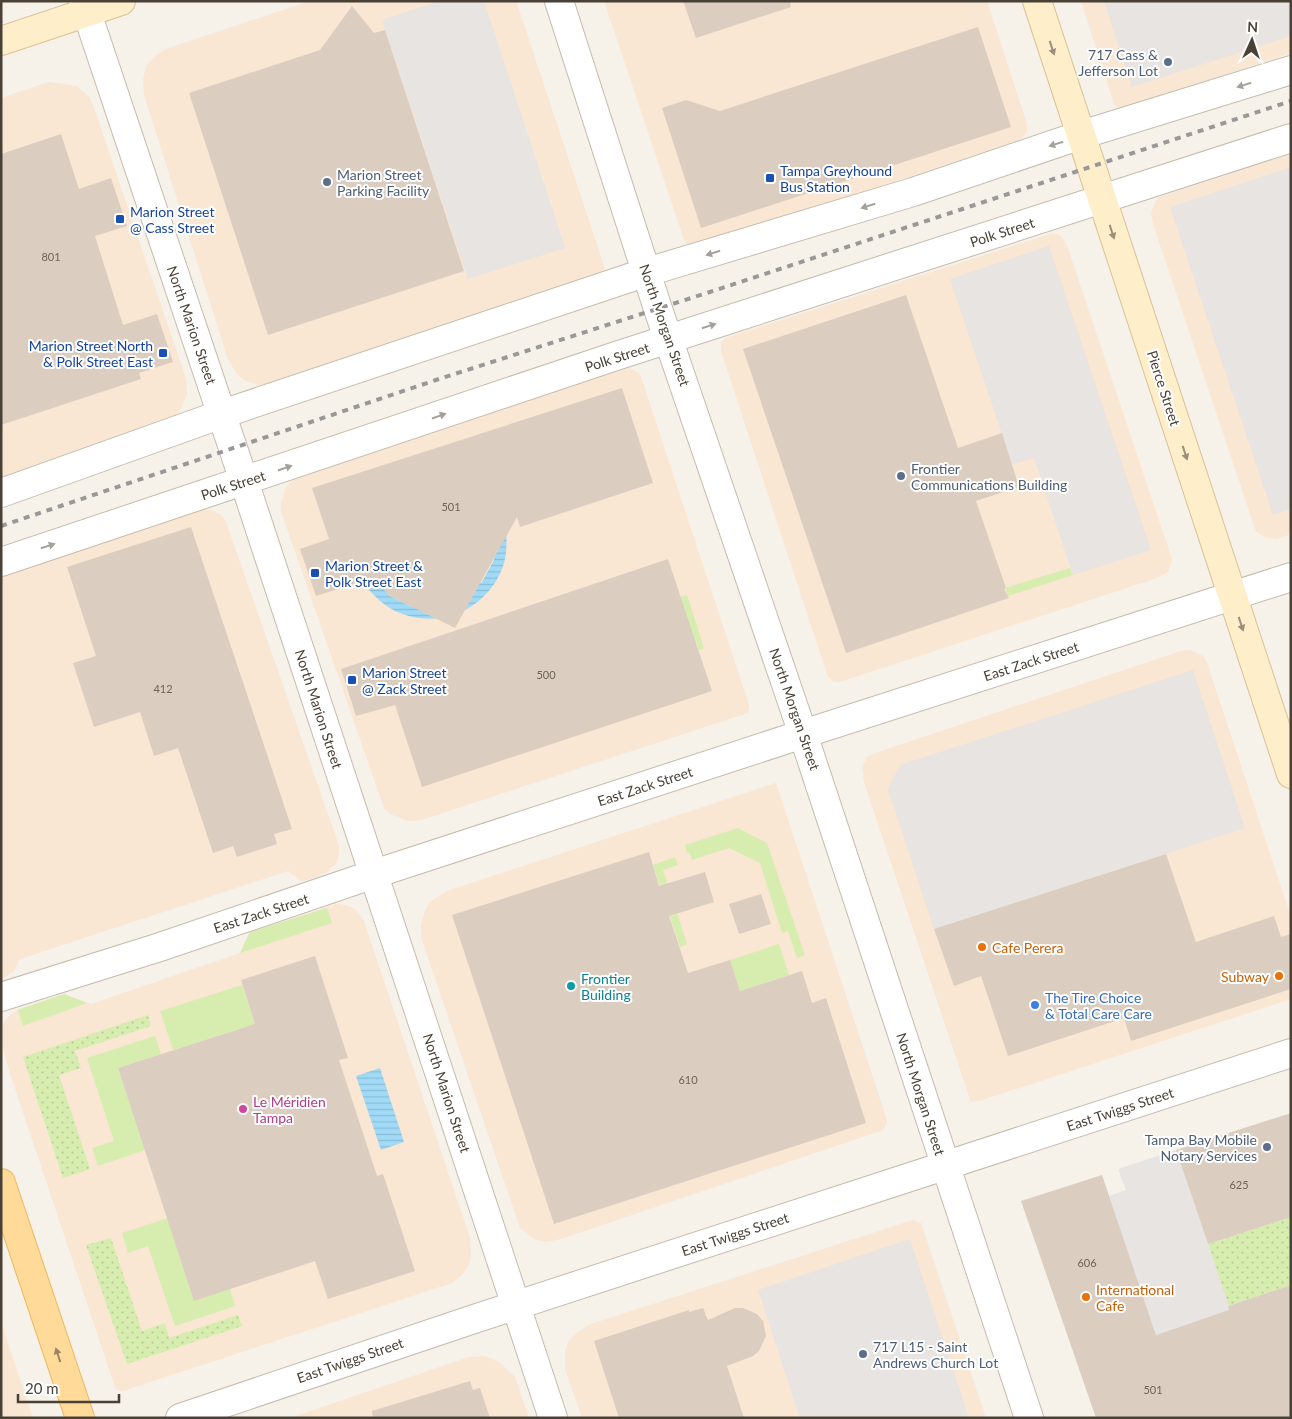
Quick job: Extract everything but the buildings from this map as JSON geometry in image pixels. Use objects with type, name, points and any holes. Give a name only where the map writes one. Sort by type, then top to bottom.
[{"type":"main road","points":[[1,41],[85,7],[121,1]]},
{"type":"main road","name":"Pierce Street","points":[[1037,1],[1291,774]]},
{"type":"main road","points":[[1,1183],[80,1418]]},
{"type":"street","name":"North Morgan Street","points":[[559,1],[669,340],[803,734],[1029,1418]]},
{"type":"street","name":"North Marion Street","points":[[85,7],[222,414],[554,1418]]},
{"type":"street","points":[[1,493],[222,414],[647,272],[913,192],[1081,136],[1291,70]]},
{"type":"street","name":"Polk Street","points":[[1,562],[669,340],[1291,138]]},
{"type":"street","name":"East Zack Street","points":[[1,997],[169,944],[374,874],[803,734],[1291,577]]},
{"type":"street","name":"East Twiggs Street","points":[[180,1418],[518,1305],[1291,1053]]},
{"type":"shaded area","points":[[310,1],[516,1],[603,263],[605,270],[603,277],[269,386],[246,381],[237,374],[228,359],[144,95],[143,81],[146,66],[155,56],[166,49]]},
{"type":"shaded area","points":[[440,1],[484,1],[565,248],[468,279],[382,20]]},
{"type":"shaded area","points":[[604,1],[987,1],[1026,121],[1026,134],[1019,140],[695,248],[689,247],[684,239]]},
{"type":"shaded area","name":"717 Cass & Jefferson Lot","points":[[1081,1],[1291,1],[1291,53],[1123,108],[1118,108],[1114,104]]},
{"type":"shaded area","name":"717 Cass & Jefferson Lot","points":[[1104,1],[1291,1],[1291,36],[1132,87]]},
{"type":"shaded area","points":[[49,82],[77,86],[90,98],[186,379],[187,394],[182,407],[175,417],[1,479],[1,98]]},
{"type":"shaded area","points":[[1291,154],[1291,534],[1276,539],[1268,538],[1256,531],[1153,224],[1151,212],[1158,198]]},
{"type":"shaded area","points":[[1291,167],[1291,509],[1273,515],[1170,207]]},
{"type":"shaded area","points":[[1053,233],[1061,236],[1067,246],[1172,559],[1168,572],[1157,578],[840,682],[834,682],[828,677],[721,351],[721,343],[725,338]]},
{"type":"shaded area","points":[[1049,246],[1151,550],[1073,575],[1034,458],[1012,464],[950,279]]},
{"type":"shaded area","points":[[629,368],[639,373],[643,383],[749,705],[748,713],[421,820],[408,821],[390,814],[384,808],[281,511],[286,487],[296,477],[309,470]]},
{"type":"shaded area","points":[[199,509],[211,510],[221,515],[226,522],[339,846],[339,856],[336,864],[327,872],[311,879],[301,881],[288,871],[20,959],[14,971],[1,980],[1,572]]},
{"type":"shaded area","points":[[1190,650],[1203,656],[1207,663],[1291,917],[1291,999],[971,1102],[864,782],[862,767],[867,757],[878,752],[1181,651]]},
{"type":"shaded area","points":[[1193,670],[1245,828],[934,929],[888,789],[900,765]]},
{"type":"shaded area","points":[[776,783],[887,1123],[883,1130],[561,1239],[546,1242],[534,1239],[520,1228],[421,937],[421,924],[425,911],[431,901],[447,891]]},
{"type":"shaded area","points":[[337,904],[347,905],[356,910],[363,919],[470,1238],[471,1253],[469,1265],[461,1276],[452,1283],[123,1391],[117,1390],[11,1076],[1,1043],[2,1025],[9,1016],[19,1009],[64,994],[91,1004],[240,953],[250,932]]},
{"type":"shaded area","points":[[1176,1150],[1234,1321],[1196,1321],[1156,1335],[1109,1196],[1126,1190],[1118,1169]]},
{"type":"shaded area","points":[[913,1220],[921,1223],[986,1418],[582,1418],[565,1369],[565,1352],[568,1342],[575,1334],[591,1324]]},
{"type":"shaded area","name":"717 L15 - Saint Andrews Church Lot","points":[[910,1239],[969,1418],[800,1418],[758,1290]]},
{"type":"shaded area","points":[[1,1322],[33,1418],[1,1418]]},
{"type":"shaded area","points":[[484,1356],[499,1362],[515,1377],[529,1418],[290,1418],[469,1357]]},
{"type":"green space","points":[[1070,568],[1073,575],[1008,596],[1005,588]]},
{"type":"green space","points":[[687,595],[704,648],[699,650],[696,641],[693,641],[680,597]]},
{"type":"green space","points":[[738,828],[767,843],[805,955],[797,958],[788,931],[782,933],[760,863],[729,848],[692,860],[690,853],[687,853],[685,845]]},
{"type":"green space","points":[[675,857],[678,865],[663,870],[687,944],[680,947],[653,865]]},
{"type":"green space","points":[[327,908],[332,923],[240,953],[250,932]]},
{"type":"green space","points":[[779,944],[789,975],[740,991],[730,960]]},
{"type":"green space","points":[[242,985],[255,1024],[173,1050],[160,1011]]},
{"type":"green space","points":[[64,994],[87,1003],[23,1026],[18,1010]]},
{"type":"green space","points":[[148,1015],[151,1026],[75,1051],[81,1068],[59,1075],[90,1169],[63,1178],[23,1057]]},
{"type":"green space","points":[[155,1036],[161,1054],[118,1068],[145,1150],[98,1166],[92,1148],[114,1141],[87,1058]]},
{"type":"green space","points":[[1291,1217],[1291,1285],[1228,1306],[1208,1244]]},
{"type":"green space","points":[[168,1218],[230,1289],[235,1306],[175,1326],[148,1246],[128,1253],[122,1233]]},
{"type":"green space","points":[[111,1238],[142,1331],[165,1323],[169,1338],[238,1315],[242,1326],[127,1364],[86,1245]]},
{"type":"water","points":[[506,531],[505,560],[495,583],[473,605],[460,612],[430,619],[400,613],[379,600],[362,581],[373,577],[390,596],[412,607],[451,604],[482,582]]},
{"type":"water","points":[[380,1068],[404,1142],[381,1150],[356,1076]]},
{"type":"railway","points":[[1,526],[439,379],[1291,101]]},
{"type":"place","name":"717 Cass & Jefferson Lot","points":[[1168,62]]},
{"type":"place","name":"Tampa Greyhound Bus Station","points":[[770,178]]},
{"type":"place","name":"Marion Street Parking Facility","points":[[327,182]]},
{"type":"place","name":"Marion Street @ Cass Street","points":[[120,219]]},
{"type":"place","name":"Marion Street North & Polk Street East","points":[[163,353]]},
{"type":"place","name":"Frontier Communications Building","points":[[901,476]]},
{"type":"place","name":"Marion Street & Polk Street East","points":[[315,573]]},
{"type":"place","name":"Marion Street @ Zack Street","points":[[352,680]]},
{"type":"place","name":"Cafe Perera","points":[[982,947]]},
{"type":"place","name":"Subway","points":[[1279,976]]},
{"type":"place","name":"Frontier Building","points":[[571,986]]},
{"type":"place","name":"The Tire Choice & Total Care Care","points":[[1035,1005]]},
{"type":"place","name":"Le Méridien Tampa","points":[[243,1109]]},
{"type":"place","name":"Tampa Bay Mobile Notary Services","points":[[1267,1147]]},
{"type":"place","name":"International Cafe","points":[[1086,1297]]},
{"type":"place","name":"717 L15 - Saint Andrews Church Lot","points":[[863,1354]]}]
